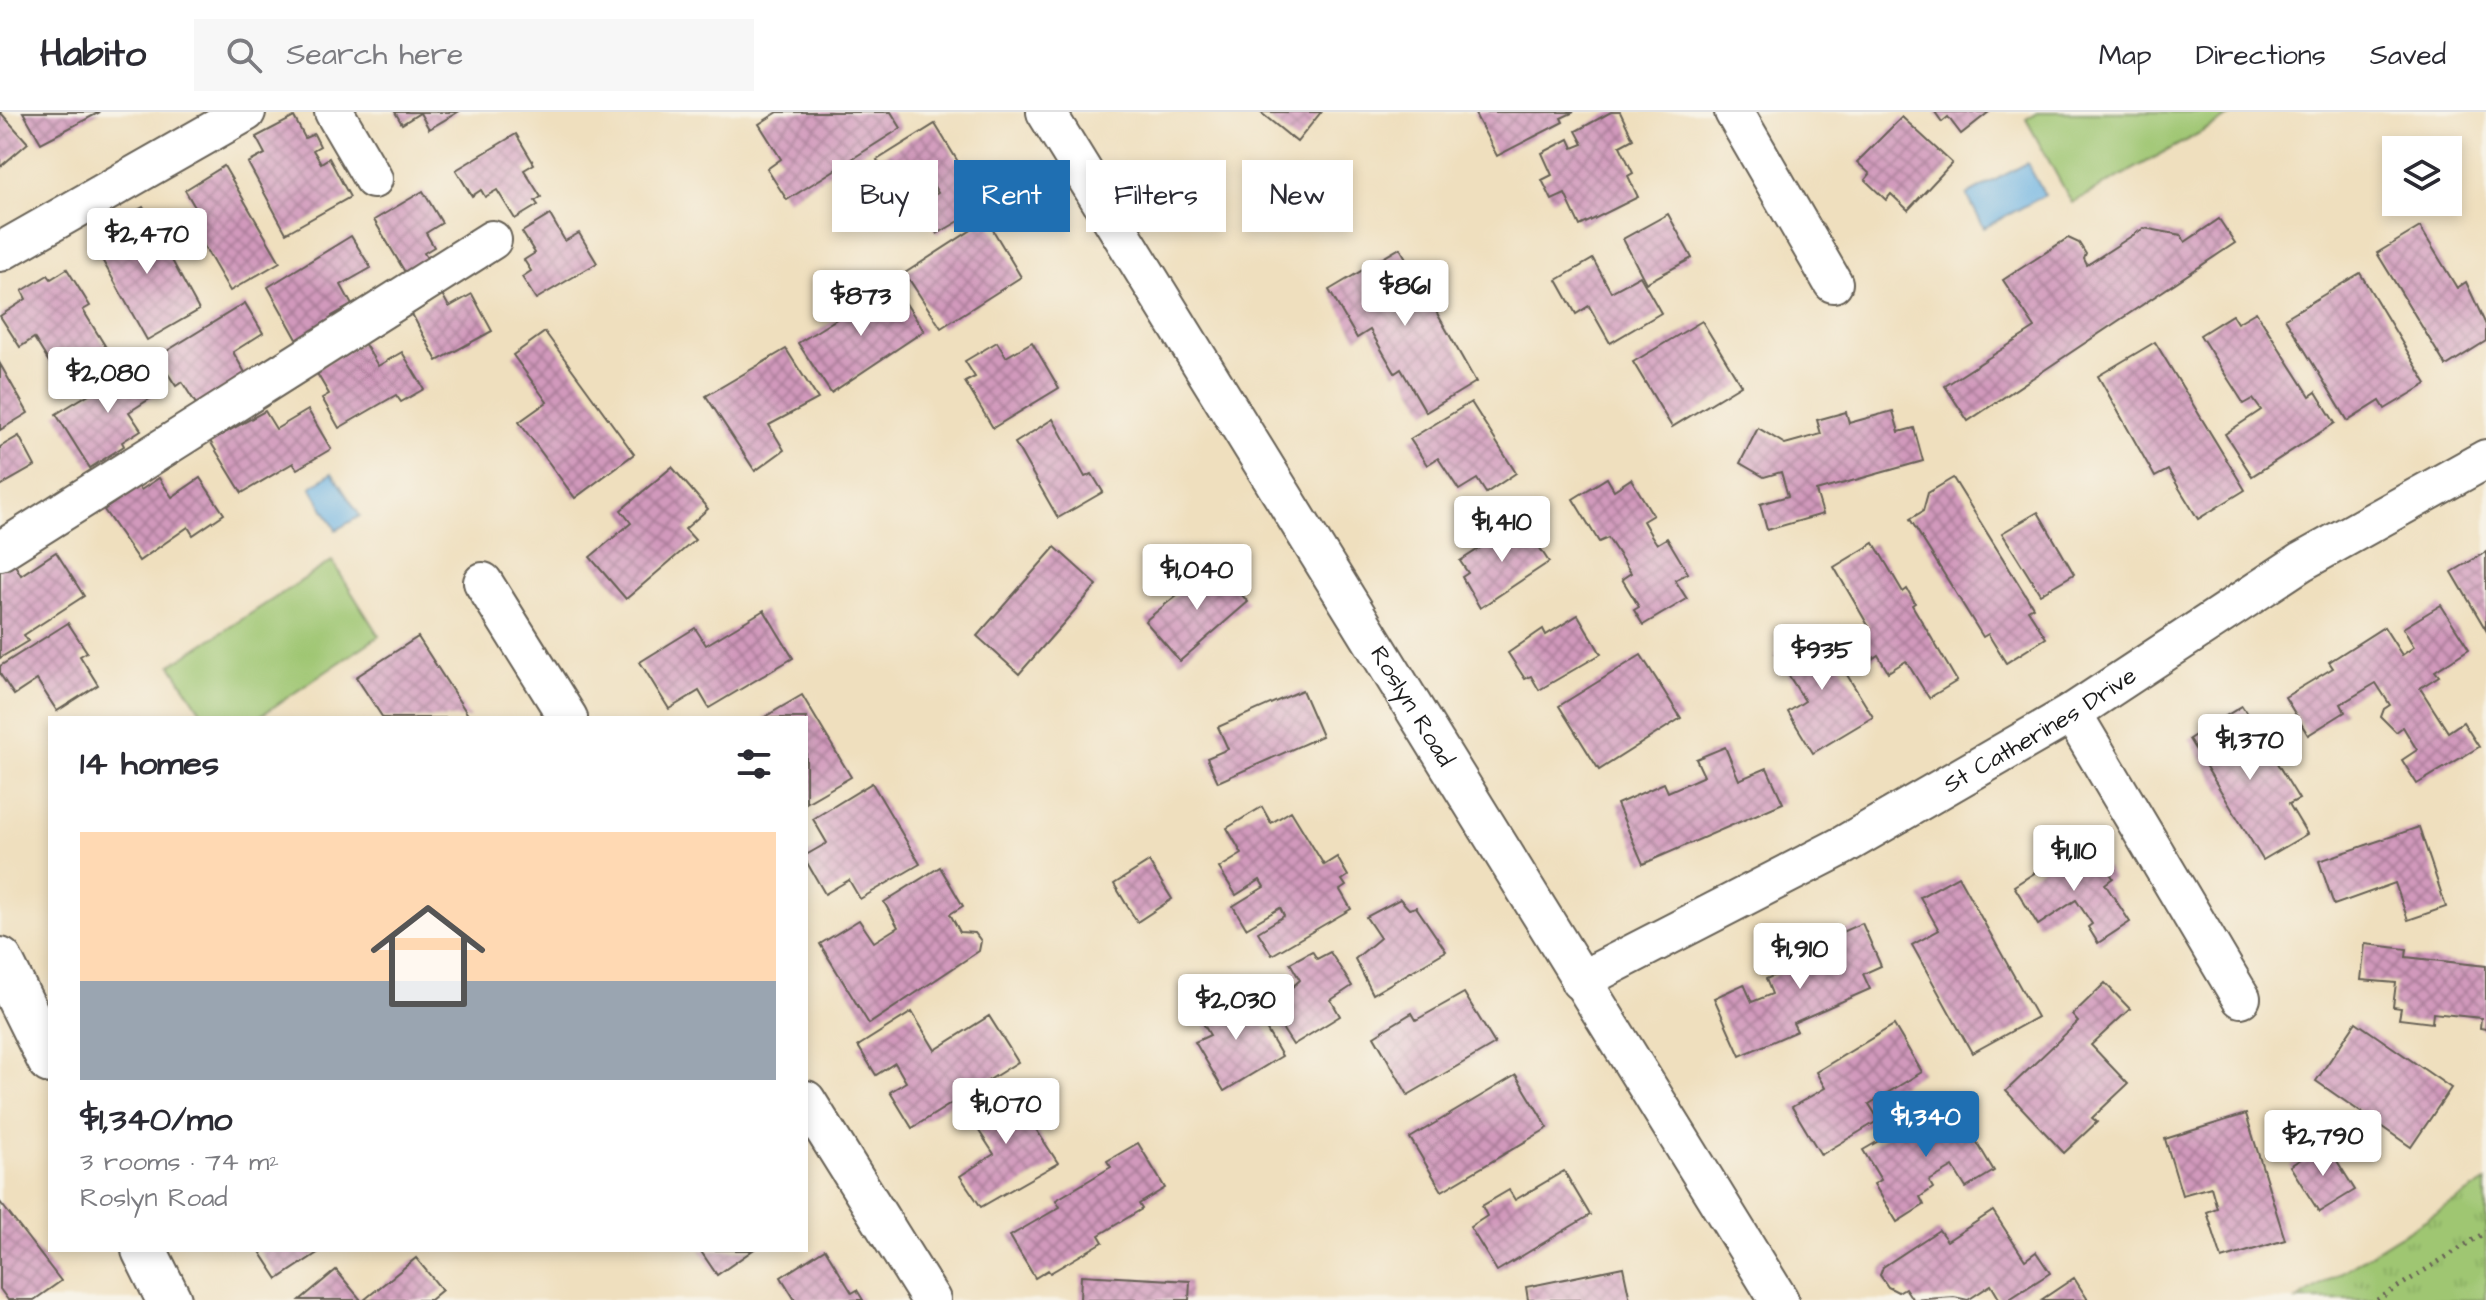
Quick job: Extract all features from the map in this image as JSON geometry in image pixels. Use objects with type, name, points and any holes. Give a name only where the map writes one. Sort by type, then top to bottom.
[{"type":"main road","points":[[0,960],[48,1057]]},
{"type":"main road","points":[[145,1252],[169,1300]]},
{"type":"street","points":[[0,252],[246,112]]},
{"type":"street","points":[[334,112],[373,179]]},
{"type":"street","name":"Roslyn Road","points":[[1046,112],[1779,1300]]},
{"type":"street","points":[[1734,112],[1833,283]]},
{"type":"street","points":[[0,551],[492,240]]},
{"type":"street","name":"St Catherines Drive","points":[[1580,981],[1842,846],[2072,713],[2301,562],[2486,459]]},
{"type":"street","points":[[483,582],[567,716]]},
{"type":"street","points":[[2072,713],[2241,998]]},
{"type":"street","points":[[808,1103],[931,1300]]},
{"type":"path","points":[[2377,1300],[2486,1232]]},
{"type":"green space","points":[[2038,112],[2238,112],[2072,203],[2026,119]]},
{"type":"green space","points":[[332,561],[379,636],[260,716],[204,716],[171,665]]},
{"type":"green space","points":[[2486,1182],[2486,1300],[2297,1300]]},
{"type":"water","points":[[2027,163],[2045,195],[1984,228],[1967,195]]},
{"type":"water","points":[[332,473],[360,516],[336,530],[311,487]]},
{"type":"building","points":[[0,112],[28,143],[0,167]]},
{"type":"building","points":[[23,112],[100,112],[41,143]]},
{"type":"building","points":[[395,112],[458,112],[429,129],[420,113],[402,124]]},
{"type":"building","points":[[778,112],[891,112],[901,128],[850,160],[832,160],[832,172],[787,200],[767,169],[781,159],[759,124]]},
{"type":"building","points":[[1260,112],[1321,112],[1297,142]]},
{"type":"building","points":[[1474,112],[1574,112],[1561,118],[1563,122],[1497,156]]},
{"type":"building","points":[[1611,112],[1620,112],[1633,139],[1620,146],[1633,173],[1628,176],[1638,197],[1580,226],[1565,194],[1552,200],[1542,180],[1552,175],[1542,153],[1569,139],[1573,148],[1583,144],[1576,131]]},
{"type":"building","points":[[1935,112],[1989,112],[1961,134],[1948,117],[1942,122]]},
{"type":"building","points":[[294,117],[305,138],[314,134],[320,146],[313,150],[321,163],[329,158],[350,197],[286,233],[248,163],[265,154],[256,137]]},
{"type":"building","points":[[1902,117],[1952,163],[1908,210],[1891,194],[1886,200],[1865,180],[1870,174],[1857,162]]},
{"type":"building","points":[[935,124],[957,160],[954,160],[954,224],[936,232],[938,160],[877,160]]},
{"type":"building","points":[[516,134],[534,164],[524,170],[541,197],[535,201],[538,205],[515,219],[497,190],[485,197],[481,190],[472,196],[456,170]]},
{"type":"building","points":[[224,166],[280,262],[230,291],[190,222],[200,216],[185,190]]},
{"type":"building","points":[[423,191],[442,223],[426,233],[434,247],[424,253],[427,258],[405,272],[374,220]]},
{"type":"building","points":[[143,207],[199,310],[147,340],[96,249],[124,234],[117,221]]},
{"type":"building","points":[[1668,214],[1692,258],[1646,283],[1623,239]]},
{"type":"building","points":[[550,215],[565,241],[579,233],[597,263],[536,299],[522,277],[531,271],[524,260],[535,253],[522,232]]},
{"type":"building","points":[[2219,219],[2235,243],[1968,421],[1945,386],[2035,328],[2003,280],[2068,238],[2079,243],[2086,254],[2084,259],[2087,265],[2144,228],[2181,235],[2185,242]]},
{"type":"building","points":[[2420,227],[2457,288],[2466,282],[2486,325],[2486,341],[2446,366],[2377,253]]},
{"type":"building","points":[[968,232],[994,232],[1021,277],[941,328],[905,273]]},
{"type":"building","points":[[351,236],[371,268],[341,285],[352,305],[332,316],[338,327],[298,341],[268,287]]},
{"type":"building","points":[[1400,248],[1476,382],[1426,412],[1401,369],[1395,373],[1370,330],[1357,338],[1329,290]]},
{"type":"building","points":[[1593,259],[1611,292],[1640,276],[1661,313],[1610,343],[1589,306],[1576,314],[1557,280]]},
{"type":"building","points":[[67,269],[90,306],[83,310],[115,362],[76,386],[61,362],[52,367],[34,338],[20,347],[0,316],[26,299],[22,291],[48,275],[51,279]]},
{"type":"building","points":[[2360,273],[2427,384],[2385,409],[2380,401],[2348,421],[2285,318]]},
{"type":"building","points":[[893,284],[924,331],[831,393],[798,343]]},
{"type":"building","points":[[442,294],[449,307],[472,294],[492,331],[437,361],[412,314]]},
{"type":"building","points":[[245,303],[263,333],[233,352],[247,376],[198,407],[182,382],[176,386],[157,357]]},
{"type":"building","points":[[2256,312],[2310,396],[2316,392],[2335,423],[2252,476],[2225,434],[2261,410],[2253,399],[2244,404],[2200,335],[2232,315],[2237,323]]},
{"type":"building","points":[[1702,321],[1741,385],[1672,427],[1633,362]]},
{"type":"building","points":[[545,332],[634,454],[575,498],[519,422],[547,402],[513,355]]},
{"type":"building","points":[[363,341],[378,366],[402,352],[424,389],[401,402],[396,395],[339,428],[322,398],[329,394],[315,370]]},
{"type":"building","points":[[997,342],[1006,357],[1032,342],[1059,388],[993,428],[965,382],[975,377],[965,361]]},
{"type":"building","points":[[2155,342],[2245,490],[2198,519],[2168,470],[2155,477],[2098,376]]},
{"type":"building","points":[[786,349],[818,399],[769,425],[784,450],[755,471],[706,396]]},
{"type":"building","points":[[140,363],[159,393],[129,412],[141,430],[122,442],[124,446],[90,468],[56,414]]},
{"type":"building","points":[[0,364],[28,413],[0,430]]},
{"type":"building","points":[[1471,402],[1516,473],[1486,493],[1477,479],[1459,490],[1438,458],[1427,465],[1410,439]]},
{"type":"building","points":[[308,410],[331,449],[297,469],[293,463],[242,493],[210,441],[265,411],[276,429]]},
{"type":"building","points":[[1893,411],[1899,432],[1914,428],[1923,461],[1816,491],[1823,514],[1767,530],[1760,504],[1788,496],[1781,472],[1764,477],[1740,463],[1758,428],[1785,444],[1821,434],[1817,420],[1846,412],[1849,423]]},
{"type":"building","points":[[1053,419],[1085,477],[1092,474],[1103,492],[1058,518],[1015,443]]},
{"type":"building","points":[[19,436],[35,466],[0,486],[0,447]]},
{"type":"building","points":[[672,467],[708,509],[685,529],[695,540],[626,599],[590,557],[631,523],[621,510]]},
{"type":"building","points":[[159,478],[172,497],[200,478],[224,514],[193,535],[188,527],[139,561],[104,510],[138,486],[141,490]]},
{"type":"building","points":[[1607,478],[1614,490],[1631,479],[1653,515],[1643,521],[1651,535],[1657,544],[1667,538],[1688,573],[1675,580],[1687,599],[1643,625],[1634,610],[1639,607],[1622,579],[1631,573],[1608,538],[1599,542],[1573,499]]},
{"type":"building","points":[[1953,478],[2033,607],[2028,610],[2046,638],[2006,663],[1988,634],[1983,637],[1910,519],[1923,511],[1928,493]]},
{"type":"building","points":[[2038,512],[2074,574],[2040,594],[2002,533]]},
{"type":"building","points":[[1522,521],[1549,562],[1480,608],[1462,577],[1468,573],[1460,561]]},
{"type":"building","points":[[1874,543],[1903,592],[1907,589],[1915,603],[1912,605],[1957,681],[1929,698],[1906,661],[1888,672],[1878,655],[1869,661],[1855,636],[1869,627],[1834,567]]},
{"type":"building","points":[[1055,547],[1097,585],[1019,674],[977,636]]},
{"type":"building","points":[[56,552],[84,596],[24,635],[28,641],[0,658],[0,567],[12,560],[21,575]]},
{"type":"building","points":[[2486,552],[2486,630],[2452,572]]},
{"type":"building","points":[[1215,564],[1248,602],[1180,661],[1145,621]]},
{"type":"building","points":[[2441,605],[2469,649],[2435,671],[2439,676],[2420,688],[2448,732],[2463,722],[2479,747],[2417,784],[2402,760],[2417,750],[2403,727],[2396,732],[2381,717],[2390,705],[2376,683],[2341,704],[2345,712],[2308,735],[2285,697],[2333,668],[2329,662],[2384,627],[2402,655],[2414,647],[2403,628]]},
{"type":"building","points":[[764,610],[793,658],[709,708],[699,691],[669,709],[640,662],[695,628],[706,645]]},
{"type":"building","points":[[1578,615],[1601,654],[1539,690],[1531,676],[1525,679],[1508,653],[1543,629],[1546,635]]},
{"type":"building","points":[[68,623],[87,652],[80,656],[98,685],[57,711],[37,680],[14,695],[0,674],[0,666]]},
{"type":"building","points":[[1818,628],[1873,717],[1813,753],[1788,712],[1805,701],[1775,654]]},
{"type":"building","points":[[418,637],[469,716],[382,716],[356,677]]},
{"type":"building","points":[[1641,655],[1681,718],[1599,770],[1559,706]]},
{"type":"building","points":[[1302,690],[1322,736],[1218,782],[1207,758],[1228,749],[1218,727]]},
{"type":"building","points":[[802,695],[851,777],[808,802],[808,716],[766,716]]},
{"type":"building","points":[[2242,706],[2299,799],[2289,804],[2307,834],[2263,860],[2189,739]]},
{"type":"building","points":[[1725,747],[1739,780],[1767,768],[1783,803],[1643,864],[1617,804],[1664,783],[1668,792],[1704,776],[1696,759]]},
{"type":"building","points":[[872,783],[920,864],[860,899],[849,880],[825,894],[808,864],[808,854],[827,843],[813,819]]},
{"type":"building","points":[[1262,807],[1271,823],[1291,811],[1324,865],[1337,857],[1348,876],[1342,880],[1346,886],[1340,890],[1351,909],[1272,955],[1258,932],[1284,916],[1280,908],[1246,928],[1233,906],[1264,887],[1260,880],[1236,895],[1219,868],[1242,854],[1227,828]]},
{"type":"building","points":[[2419,827],[2446,907],[2408,920],[2395,883],[2334,905],[2319,861]]},
{"type":"building","points":[[2080,844],[2094,866],[2102,861],[2113,878],[2105,884],[2130,922],[2098,943],[2088,927],[2092,924],[2076,900],[2038,925],[2014,886]]},
{"type":"building","points":[[1149,862],[1172,899],[1137,922],[1114,884]]},
{"type":"building","points":[[940,867],[963,906],[950,914],[960,932],[975,933],[981,941],[979,951],[869,1024],[820,944],[859,920],[874,942],[898,927],[884,902]]},
{"type":"building","points":[[1958,876],[2037,1017],[1972,1053],[1912,945],[1939,930],[1920,897]]},
{"type":"building","points":[[1400,899],[1409,909],[1416,907],[1446,951],[1373,994],[1355,959],[1380,938],[1366,917]]},
{"type":"building","points":[[1862,923],[1881,966],[1863,974],[1870,989],[1793,1023],[1797,1031],[1740,1056],[1714,998],[1744,984],[1752,1002],[1772,994],[1766,979],[1823,954],[1819,942]]},
{"type":"building","points":[[2365,944],[2407,949],[2406,957],[2486,966],[2486,1029],[2480,1028],[2481,1018],[2433,1013],[2432,1023],[2399,1019],[2401,1008],[2393,1007],[2396,983],[2361,980]]},
{"type":"building","points":[[1312,951],[1317,959],[1330,952],[1352,986],[1331,1000],[1340,1016],[1293,1045],[1269,1008],[1300,980],[1290,963]]},
{"type":"building","points":[[2105,983],[2130,1009],[2091,1045],[2128,1084],[2092,1118],[2097,1122],[2064,1153],[2006,1091],[2078,1022],[2072,1015]]},
{"type":"building","points":[[1243,990],[1282,1056],[1224,1091],[1195,1042],[1210,1035],[1201,1020]]},
{"type":"building","points":[[1464,993],[1495,1044],[1408,1095],[1374,1036],[1412,1013],[1416,1020]]},
{"type":"building","points":[[912,1012],[935,1050],[989,1016],[1018,1062],[912,1128],[890,1092],[906,1082],[895,1063],[876,1075],[858,1046]]},
{"type":"building","points":[[2356,1022],[2451,1088],[2411,1147],[2316,1081]]},
{"type":"building","points":[[1894,1025],[1922,1072],[1869,1104],[1879,1120],[1821,1155],[1792,1107],[1825,1088],[1816,1072]]},
{"type":"building","points":[[1516,1075],[1548,1128],[1442,1191],[1410,1138]]},
{"type":"building","points":[[1000,1084],[1014,1104],[1023,1098],[1034,1116],[1039,1112],[1042,1116],[1032,1123],[1058,1163],[981,1207],[960,1176],[994,1154],[964,1108]]},
{"type":"building","points":[[1951,1099],[1994,1171],[1966,1188],[1953,1167],[1929,1181],[1933,1188],[1920,1197],[1924,1205],[1897,1222],[1874,1184],[1881,1180],[1863,1150],[1901,1128],[1904,1133]]},
{"type":"building","points":[[2246,1114],[2285,1240],[2222,1259],[2207,1212],[2217,1208],[2211,1187],[2182,1195],[2165,1139]]},
{"type":"building","points":[[1138,1143],[1165,1188],[1139,1204],[1142,1209],[1099,1235],[1103,1242],[1050,1273],[1048,1270],[1035,1278],[1010,1236],[1060,1207],[1056,1200],[1111,1167],[1107,1161]]},
{"type":"building","points":[[2326,1143],[2355,1190],[2319,1212],[2290,1166]]},
{"type":"building","points":[[1564,1171],[1590,1215],[1497,1271],[1470,1227],[1487,1216],[1482,1206],[1509,1190],[1515,1200]]},
{"type":"building","points":[[0,1202],[61,1281],[34,1300],[8,1300],[0,1289]]},
{"type":"building","points":[[1993,1211],[2025,1260],[2036,1252],[2050,1273],[2008,1300],[2000,1300],[1991,1285],[1968,1300],[1954,1297],[1913,1300],[1905,1288],[1898,1292],[1888,1287],[1880,1275],[1883,1267],[1939,1230],[1947,1241]]},
{"type":"building","points":[[825,1249],[852,1293],[857,1290],[863,1300],[795,1300],[781,1277]]},
{"type":"building","points":[[260,1252],[319,1252],[278,1279]]},
{"type":"building","points":[[701,1252],[750,1252],[717,1275]]},
{"type":"building","points":[[416,1258],[442,1290],[430,1300],[364,1300]]},
{"type":"building","points":[[1623,1267],[1630,1300],[1528,1300],[1526,1287]]},
{"type":"building","points":[[336,1270],[361,1300],[300,1300]]},
{"type":"building","points":[[1081,1275],[1190,1281],[1189,1300],[1080,1300]]},
{"type":"building","points":[[2074,1278],[2088,1300],[2041,1300]]}]
